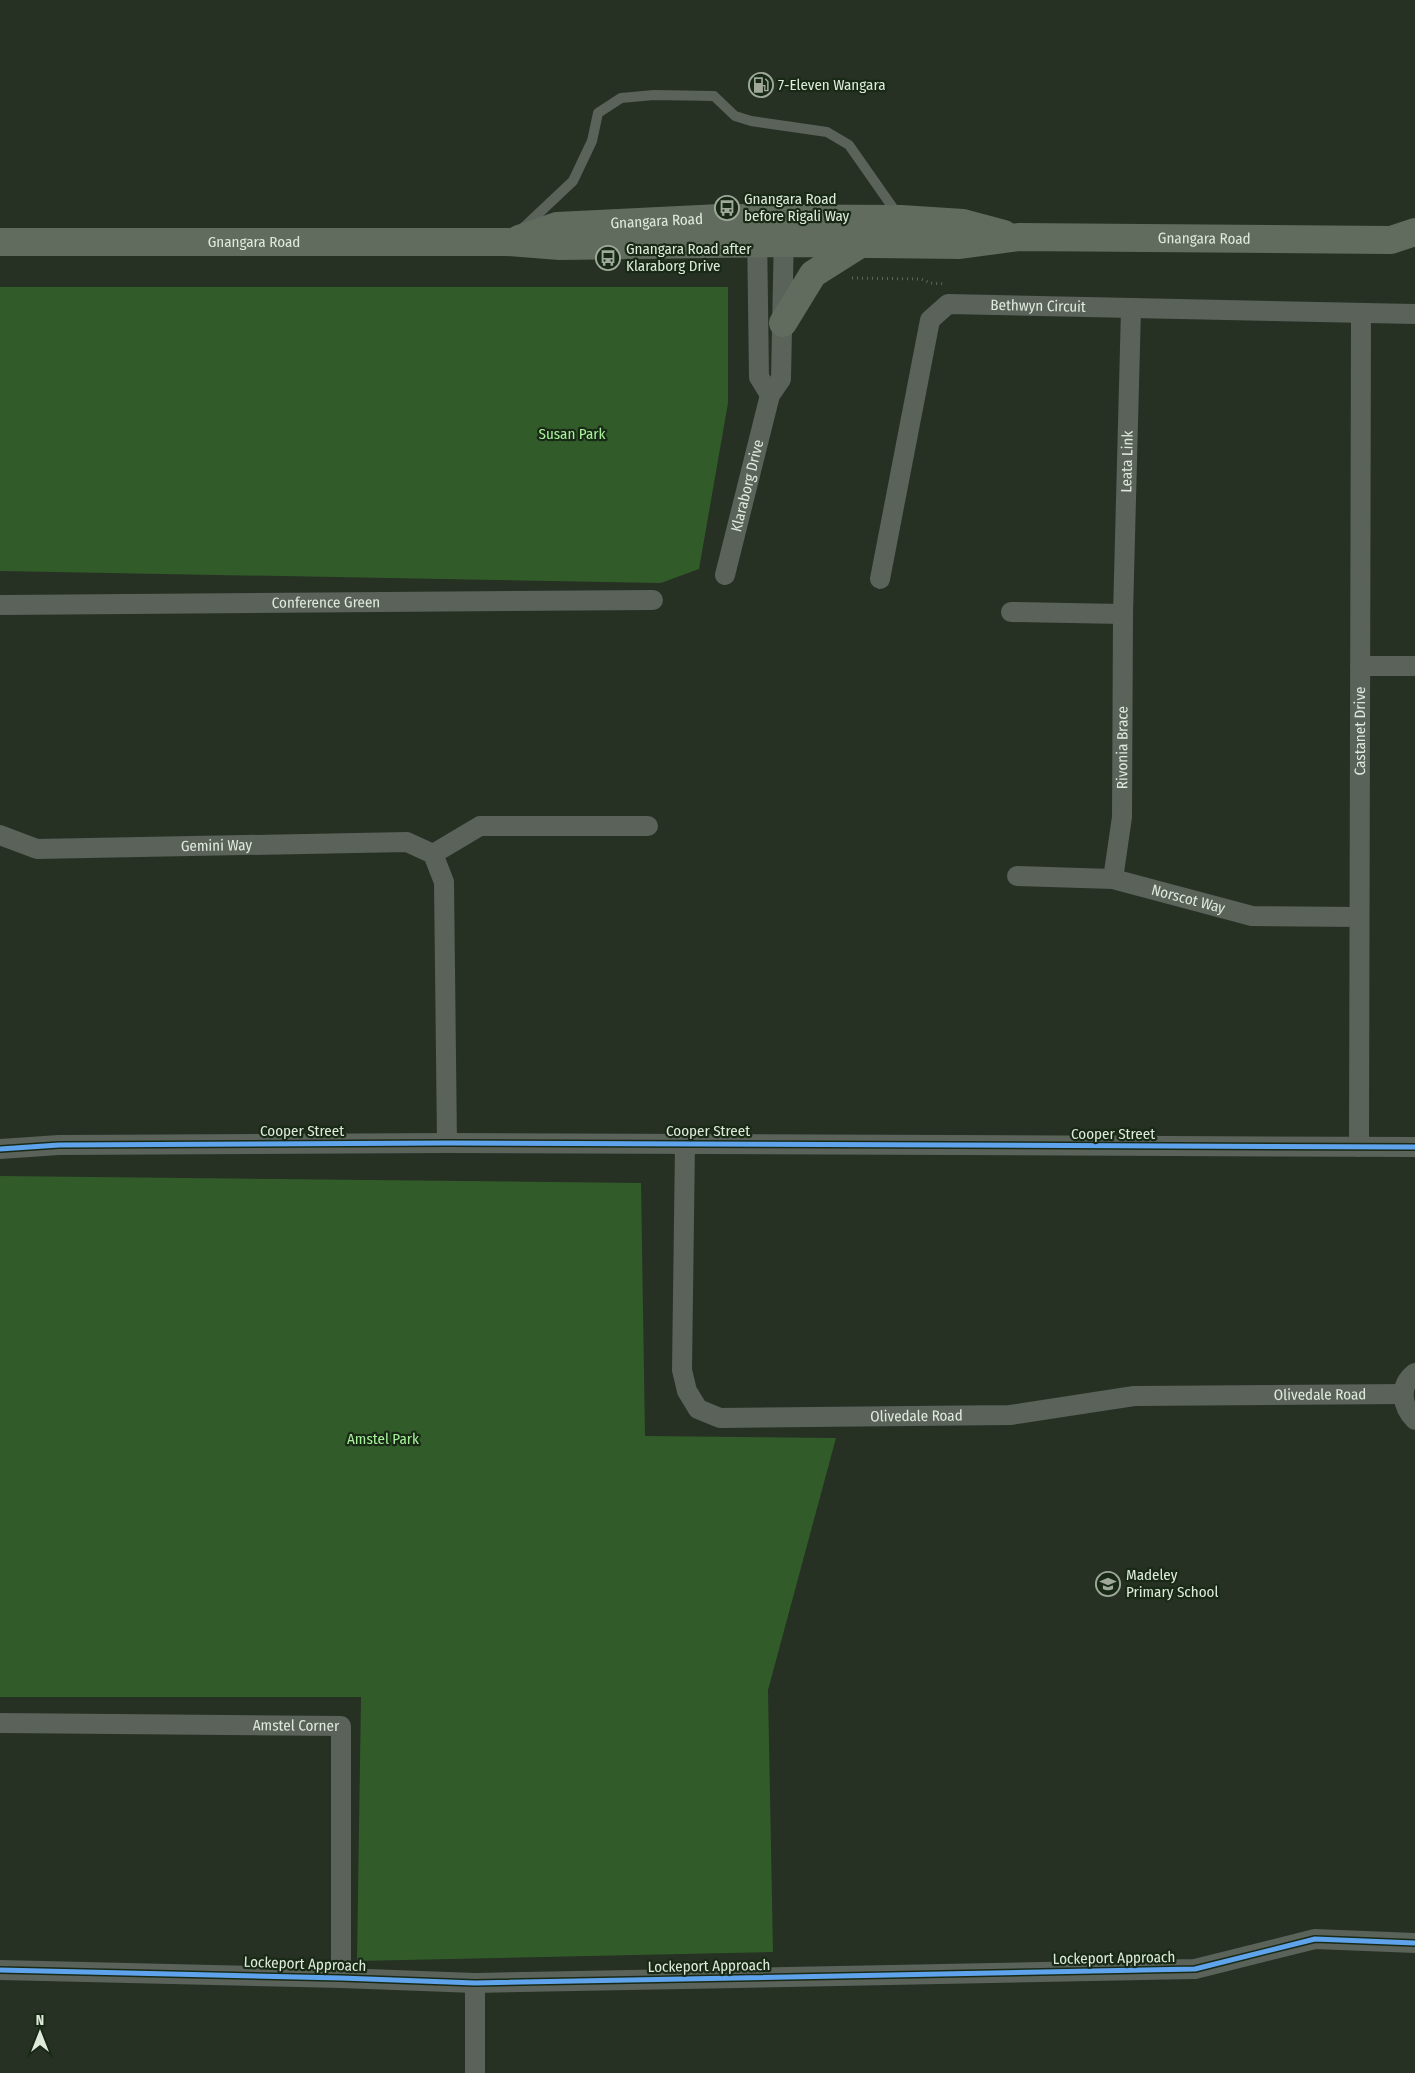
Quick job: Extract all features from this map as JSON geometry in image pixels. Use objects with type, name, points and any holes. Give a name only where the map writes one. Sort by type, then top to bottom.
[{"type":"main road","name":"Gnangara Road","points":[[0,242],[507,242],[560,246],[901,220],[963,223],[1018,237]]},
{"type":"main road","name":"Gnangara Road","points":[[771,231],[862,243],[960,245],[1018,237],[1407,241]]},
{"type":"main road","points":[[783,323],[813,274],[862,243]]},
{"type":"street","name":"Klaraborg Drive","points":[[725,575],[770,395],[781,379],[783,323],[771,231]]},
{"type":"street","points":[[770,395],[759,377],[771,231]]},
{"type":"street","name":"Bethwyn Circuit","points":[[880,578],[930,320],[948,304],[1415,314]]},
{"type":"street","name":"Leata Link","points":[[1123,614],[1131,309]]},
{"type":"street","name":"Castanet Drive","points":[[1359,1148],[1361,314]]},
{"type":"street","name":"Conference Green","points":[[0,605],[653,600]]},
{"type":"street","points":[[1011,612],[1123,614]]},
{"type":"street","name":"Rivonia Brace","points":[[1113,879],[1122,817],[1123,614]]},
{"type":"street","points":[[1360,666],[1415,666]]},
{"type":"street","points":[[447,1143],[444,882],[433,854],[480,826],[648,826]]},
{"type":"street","name":"Gemini Way","points":[[0,835],[37,849],[407,842],[433,854]]},
{"type":"street","name":"Norscot Way","points":[[1017,876],[1113,879],[1252,916],[1359,917]]},
{"type":"street","name":"Cooper Street","points":[[0,1149],[59,1146],[447,1143],[1415,1148]]},
{"type":"street","name":"Olivedale Road","points":[[685,1144],[682,1370],[687,1391],[698,1408],[720,1418],[1010,1415],[1134,1396],[1404,1394]]},
{"type":"street","points":[[1415,1373],[1406,1384],[1404,1394],[1408,1412],[1415,1420]]},
{"type":"street","name":"Amstel Corner","points":[[0,1723],[342,1726],[342,1978]]},
{"type":"street","name":"Lockeport Approach","points":[[0,1970],[475,1983],[1195,1969],[1315,1939],[1415,1943]]},
{"type":"street","points":[[475,1983],[475,2073]]},
{"type":"lane","points":[[507,242],[573,181],[592,141],[598,113],[621,98],[654,95],[714,96],[735,116],[751,121],[827,132],[849,145],[901,220]]},
{"type":"green space","name":"Susan Park","points":[[0,287],[728,287],[728,403],[699,569],[661,583],[0,571]]},
{"type":"green space","name":"Amstel Park","points":[[0,1176],[641,1183],[645,1436],[836,1438],[768,1690],[773,1952],[357,1961],[361,1697],[0,1697]]},
{"type":"cycle path","points":[[0,1149],[59,1145],[447,1143],[1415,1147]]},
{"type":"cycle path","points":[[0,1970],[475,1983],[1195,1969],[1315,1939],[1415,1943]]},
{"type":"place","name":"7-Eleven Wangara","points":[[761,85]]},
{"type":"place","name":"Gnangara Road before Rigali Way","points":[[727,208]]},
{"type":"place","name":"Gnangara Road after Klaraborg Drive","points":[[608,258]]},
{"type":"place","name":"Madeley Primary School","points":[[1108,1584]]}]
